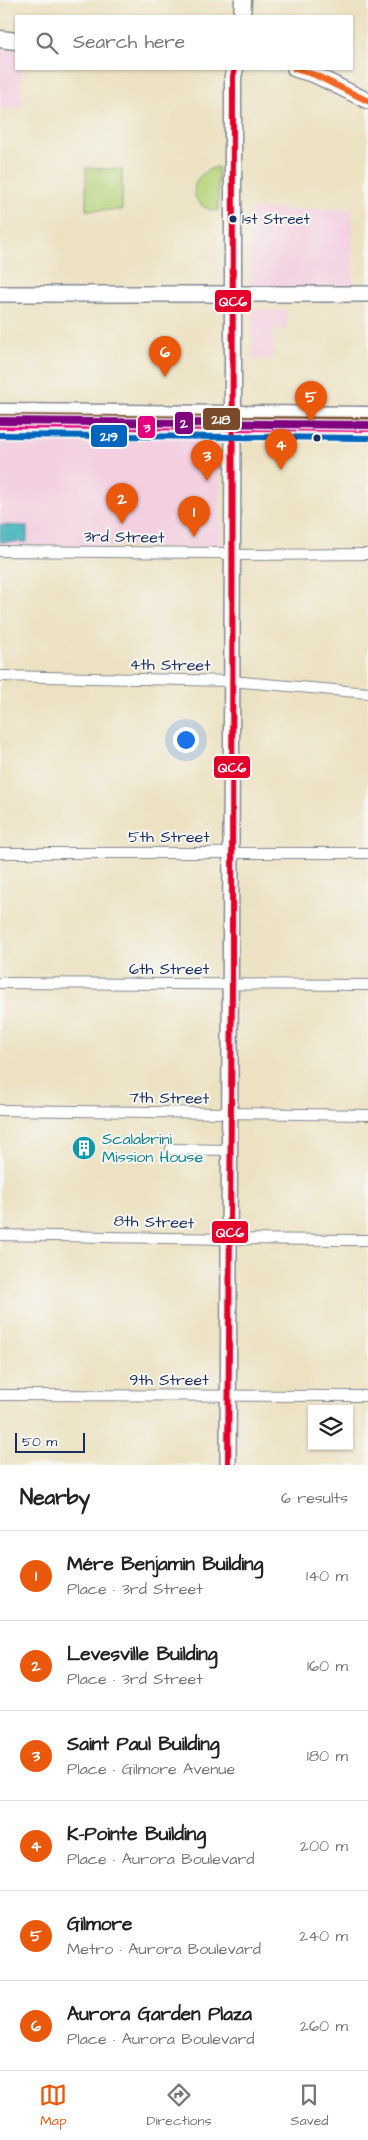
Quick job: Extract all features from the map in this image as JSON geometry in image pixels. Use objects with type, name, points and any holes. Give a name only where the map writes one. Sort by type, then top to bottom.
[{"type":"main road","points":[[242,15],[243,0]]},
{"type":"main road","points":[[0,39],[15,41]]},
{"type":"main road","points":[[228,1465],[232,984],[233,76],[235,70]]},
{"type":"main road","points":[[298,70],[314,75],[368,101]]},
{"type":"main road","points":[[0,294],[368,294]]},
{"type":"main road","points":[[0,412],[232,421],[368,429]]},
{"type":"main road","points":[[0,426],[232,421],[368,415]]},
{"type":"street","name":"3rd Street","points":[[0,551],[220,553],[233,555],[368,554]]},
{"type":"street","name":"4th Street","points":[[0,676],[231,681],[368,693]]},
{"type":"street","name":"5th Street","points":[[0,853],[368,853]]},
{"type":"street","name":"6th Street","points":[[0,983],[368,985]]},
{"type":"street","name":"7th Street","points":[[0,1110],[368,1115]]},
{"type":"street","points":[[171,1149],[230,1150]]},
{"type":"street","name":"8th Street","points":[[0,1235],[154,1236],[230,1240],[368,1240]]},
{"type":"street","name":"9th Street","points":[[0,1395],[368,1396]]},
{"type":"shaded area","points":[[0,48],[15,49],[15,70],[22,70],[21,107],[0,108]]},
{"type":"shaded area","points":[[250,209],[352,209],[353,287],[250,287]]},
{"type":"shaded area","points":[[252,310],[287,310],[287,329],[273,329],[273,359],[252,360]]},
{"type":"shaded area","points":[[0,432],[182,432],[183,437],[190,437],[191,434],[215,435],[219,443],[221,548],[0,545]]},
{"type":"green space","points":[[218,167],[218,211],[208,209],[200,204],[194,190],[200,176]]},
{"type":"green space","points":[[86,168],[122,169],[122,210],[86,210]]},
{"type":"water","points":[[0,525],[27,526],[27,542],[0,542]]},
{"type":"transit line","name":"QC6","points":[[228,1465],[232,984],[233,76],[235,70]]},
{"type":"transit line","name":"2","points":[[298,70],[315,75],[368,101]]},
{"type":"transit line","name":"218","points":[[0,417],[368,420]]},
{"type":"transit line","name":"2","points":[[0,421],[368,425]]},
{"type":"transit line","name":"3","points":[[0,426],[368,429]]},
{"type":"transit line","name":"219","points":[[0,435],[368,438]]},
{"type":"place","name":"1st Street","points":[[233,219]]},
{"type":"place","name":"Aurora Garden Plaza","points":[[165,377]]},
{"type":"place","name":"Gilmore","points":[[311,422]]},
{"type":"place","name":"K-Pointe Building","points":[[281,470]]},
{"type":"place","name":"Saint Paul Building","points":[[207,481]]},
{"type":"place","name":"Levesville Building","points":[[122,524]]},
{"type":"place","name":"Mére Benjamin Building","points":[[194,537]]},
{"type":"place","name":"Scalabrini Mission House","points":[[84,1148]]}]
